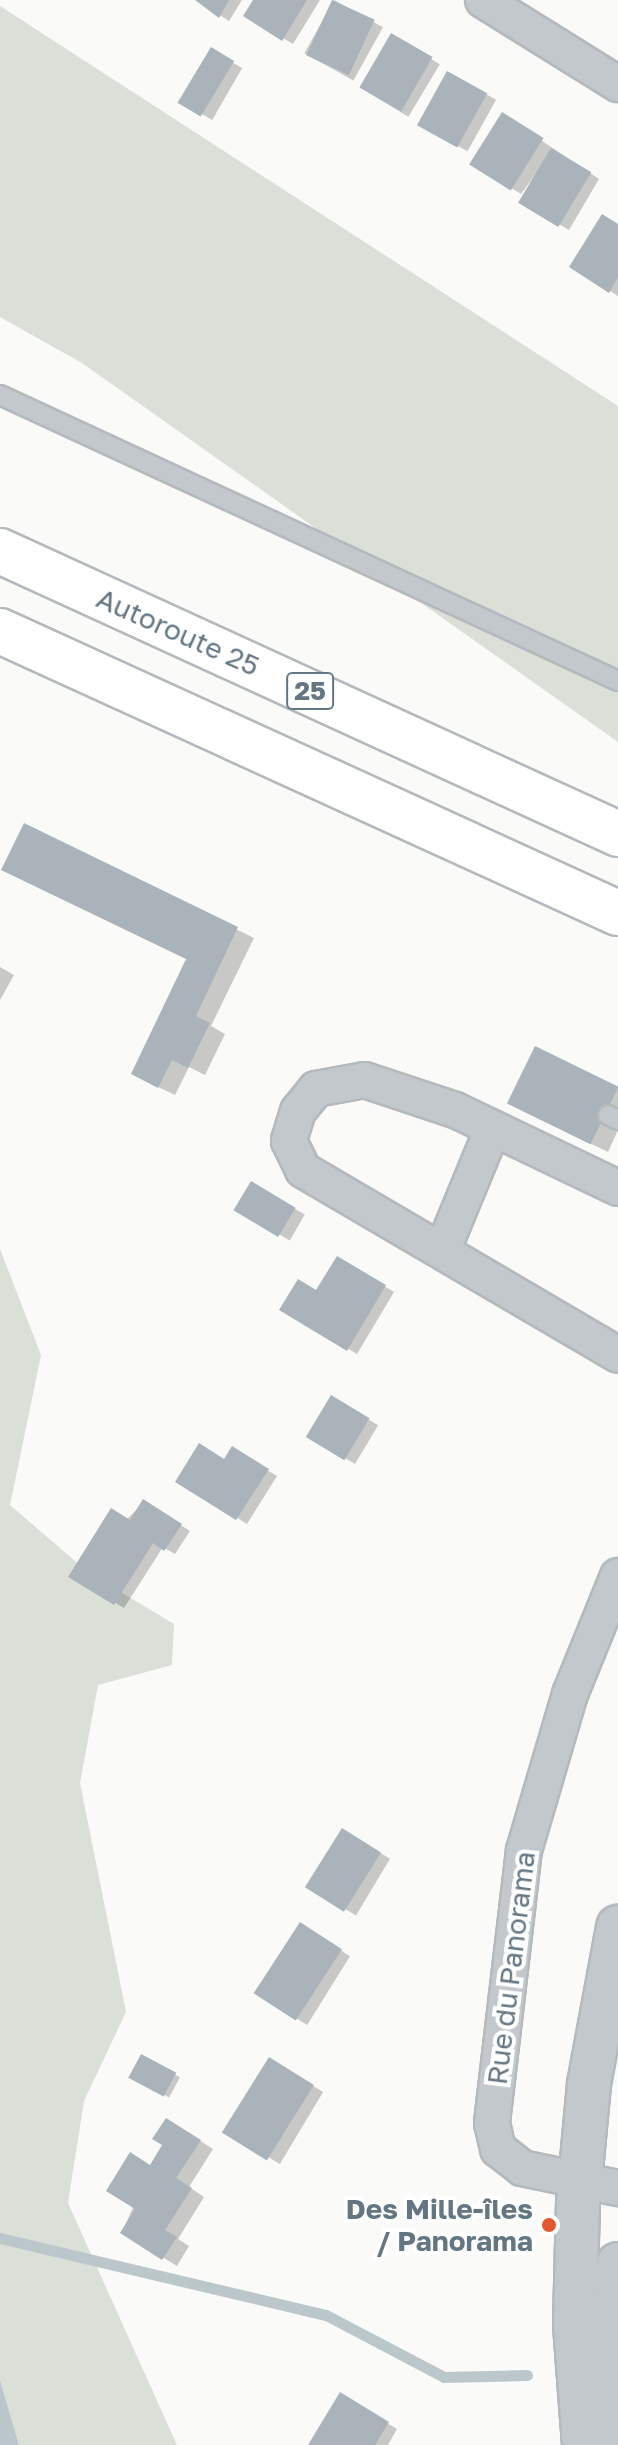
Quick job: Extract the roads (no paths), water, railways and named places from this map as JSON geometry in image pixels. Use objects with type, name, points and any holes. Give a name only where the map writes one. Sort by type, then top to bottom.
[{"type":"highway","name":"Autoroute 25","points":[[0,551],[618,834]]},
{"type":"highway","points":[[0,631],[618,913]]},
{"type":"street","points":[[483,0],[618,84]]},
{"type":"street","points":[[618,1188],[397,1087],[346,1079],[316,1089],[292,1124],[290,1152],[303,1170],[443,1249],[618,1355]]},
{"type":"street","points":[[443,1249],[492,1130]]},
{"type":"street","name":"Rue du Panorama","points":[[599,2184],[511,2162],[492,2123],[524,1850],[570,1694],[618,1576]]},
{"type":"street","points":[[584,2445],[575,2324],[599,2184],[589,2084],[618,1927]]},
{"type":"street","points":[[613,2445],[618,2264]]},
{"type":"lane","points":[[0,395],[618,681]]},
{"type":"waterway","points":[[0,2238],[326,2315],[444,2377],[527,2375]]},
{"type":"place","name":"Des Mille-îles / Panorama","points":[[549,2225]]}]
